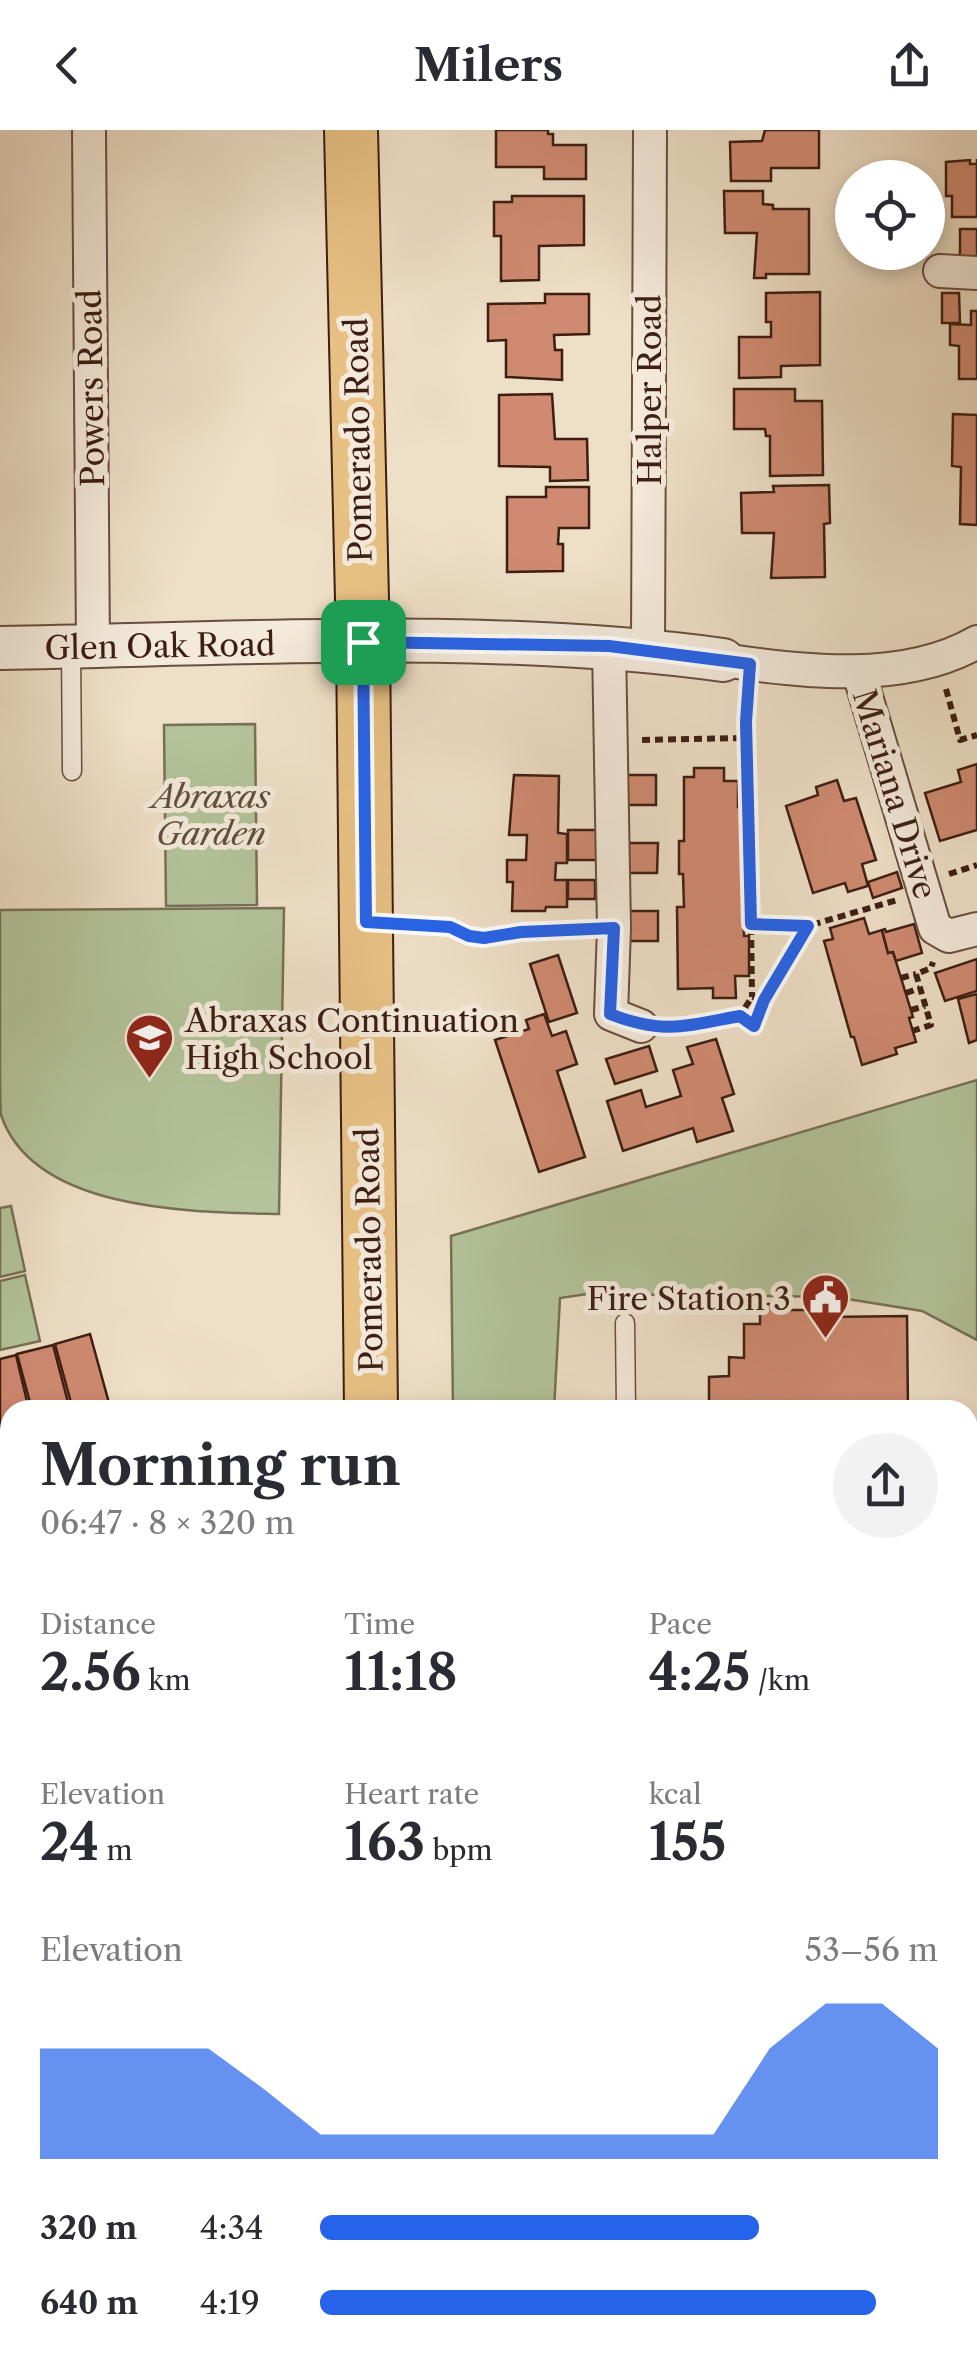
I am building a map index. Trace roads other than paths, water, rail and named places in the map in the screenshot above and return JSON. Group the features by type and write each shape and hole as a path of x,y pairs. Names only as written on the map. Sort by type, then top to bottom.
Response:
{"main road":[{"name":"Pomerado Road","path":"351,130 363,642 371,1400"}],"street":[{"name":"Powers Road","path":"82,647 89,130"},
{"name":"Halper Road","path":"641,1026 610,1014 614,928 610,741 628,648 650,130"},
{"path":"940,271 977,273"},
{"name":"Glen Oak Road","path":"0,648 363,642 628,648 859,673 955,655 977,642"},
{"name":"Mariana Drive","path":"859,673 935,928 949,936 977,929"}],"lane":[{"path":"72,771 82,647"},
{"path":"625,1323 626,1400"}],"place":[{"name":"Abraxas Continuation High School","path":"150,1080"},
{"name":"Fire Station 3","path":"826,1340"}],"park label":[{"name":"Abraxas Garden","path":"211,814"}]}
